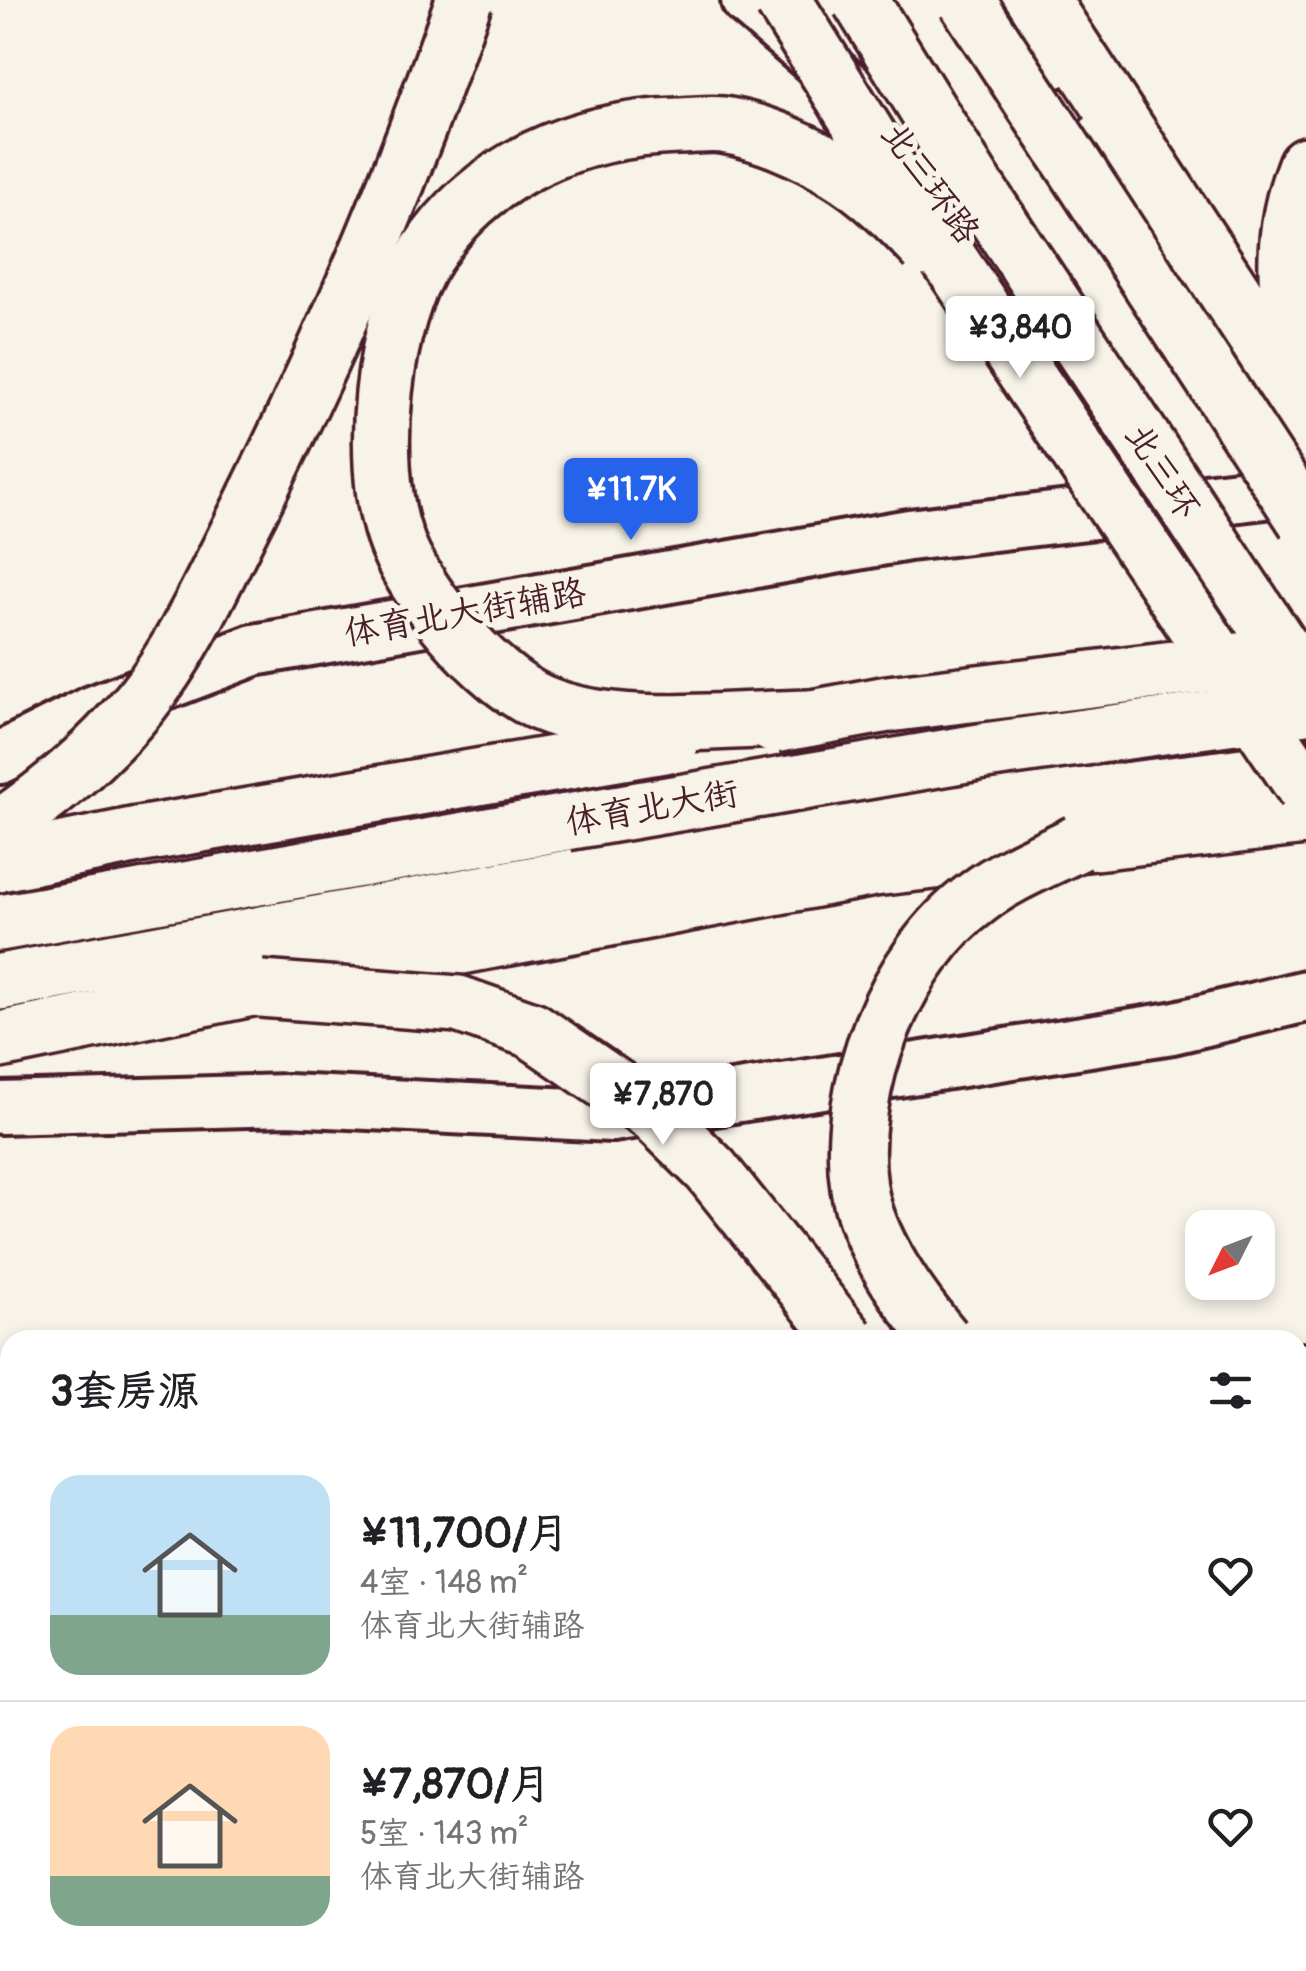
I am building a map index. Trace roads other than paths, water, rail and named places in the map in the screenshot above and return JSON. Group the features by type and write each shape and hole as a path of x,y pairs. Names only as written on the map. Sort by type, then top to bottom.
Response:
{"main road":[{"path":"0,828 54,791 99,749 143,699 197,614 350,294 464,0"},
{"name":"北三环路","path":"747,0 899,131 1224,612 1306,750"},
{"path":"783,0 889,170 1306,790"},
{"name":"北三环","path":"860,0 972,182 1306,686"},
{"path":"966,0 1306,521"},
{"path":"1011,0 1306,458"},
{"path":"1041,0 1306,403"},
{"path":"811,718 607,720 539,702 465,648 429,598 394,536 384,470 384,409 388,366 404,304 423,258 454,216 540,154 584,137 653,127 722,125 786,144 838,170 891,211 976,298"},
{"path":"1306,165 1290,205 1286,270 1298,338 1306,358"},
{"name":"体育北大街辅路","path":"0,758 92,712 254,650 909,535 1306,488"},
{"path":"0,863 138,835 907,702 1306,654"},
{"name":"体育北大街","path":"0,923 985,751 1306,706"},
{"name":"体育北大街","path":"0,982 574,876 965,811 1306,768"},
{"path":"0,1040 262,990 388,960 874,868 1306,818"},
{"path":"934,1330 905,1296 859,1190 858,1128 869,1058 891,1004 927,950 974,899 1078,843"},
{"path":"262,990 458,1004 532,1030 654,1114 712,1170 839,1330"},
{"path":"0,1108 288,1100 612,1116 1172,1028 1306,996"}]}
